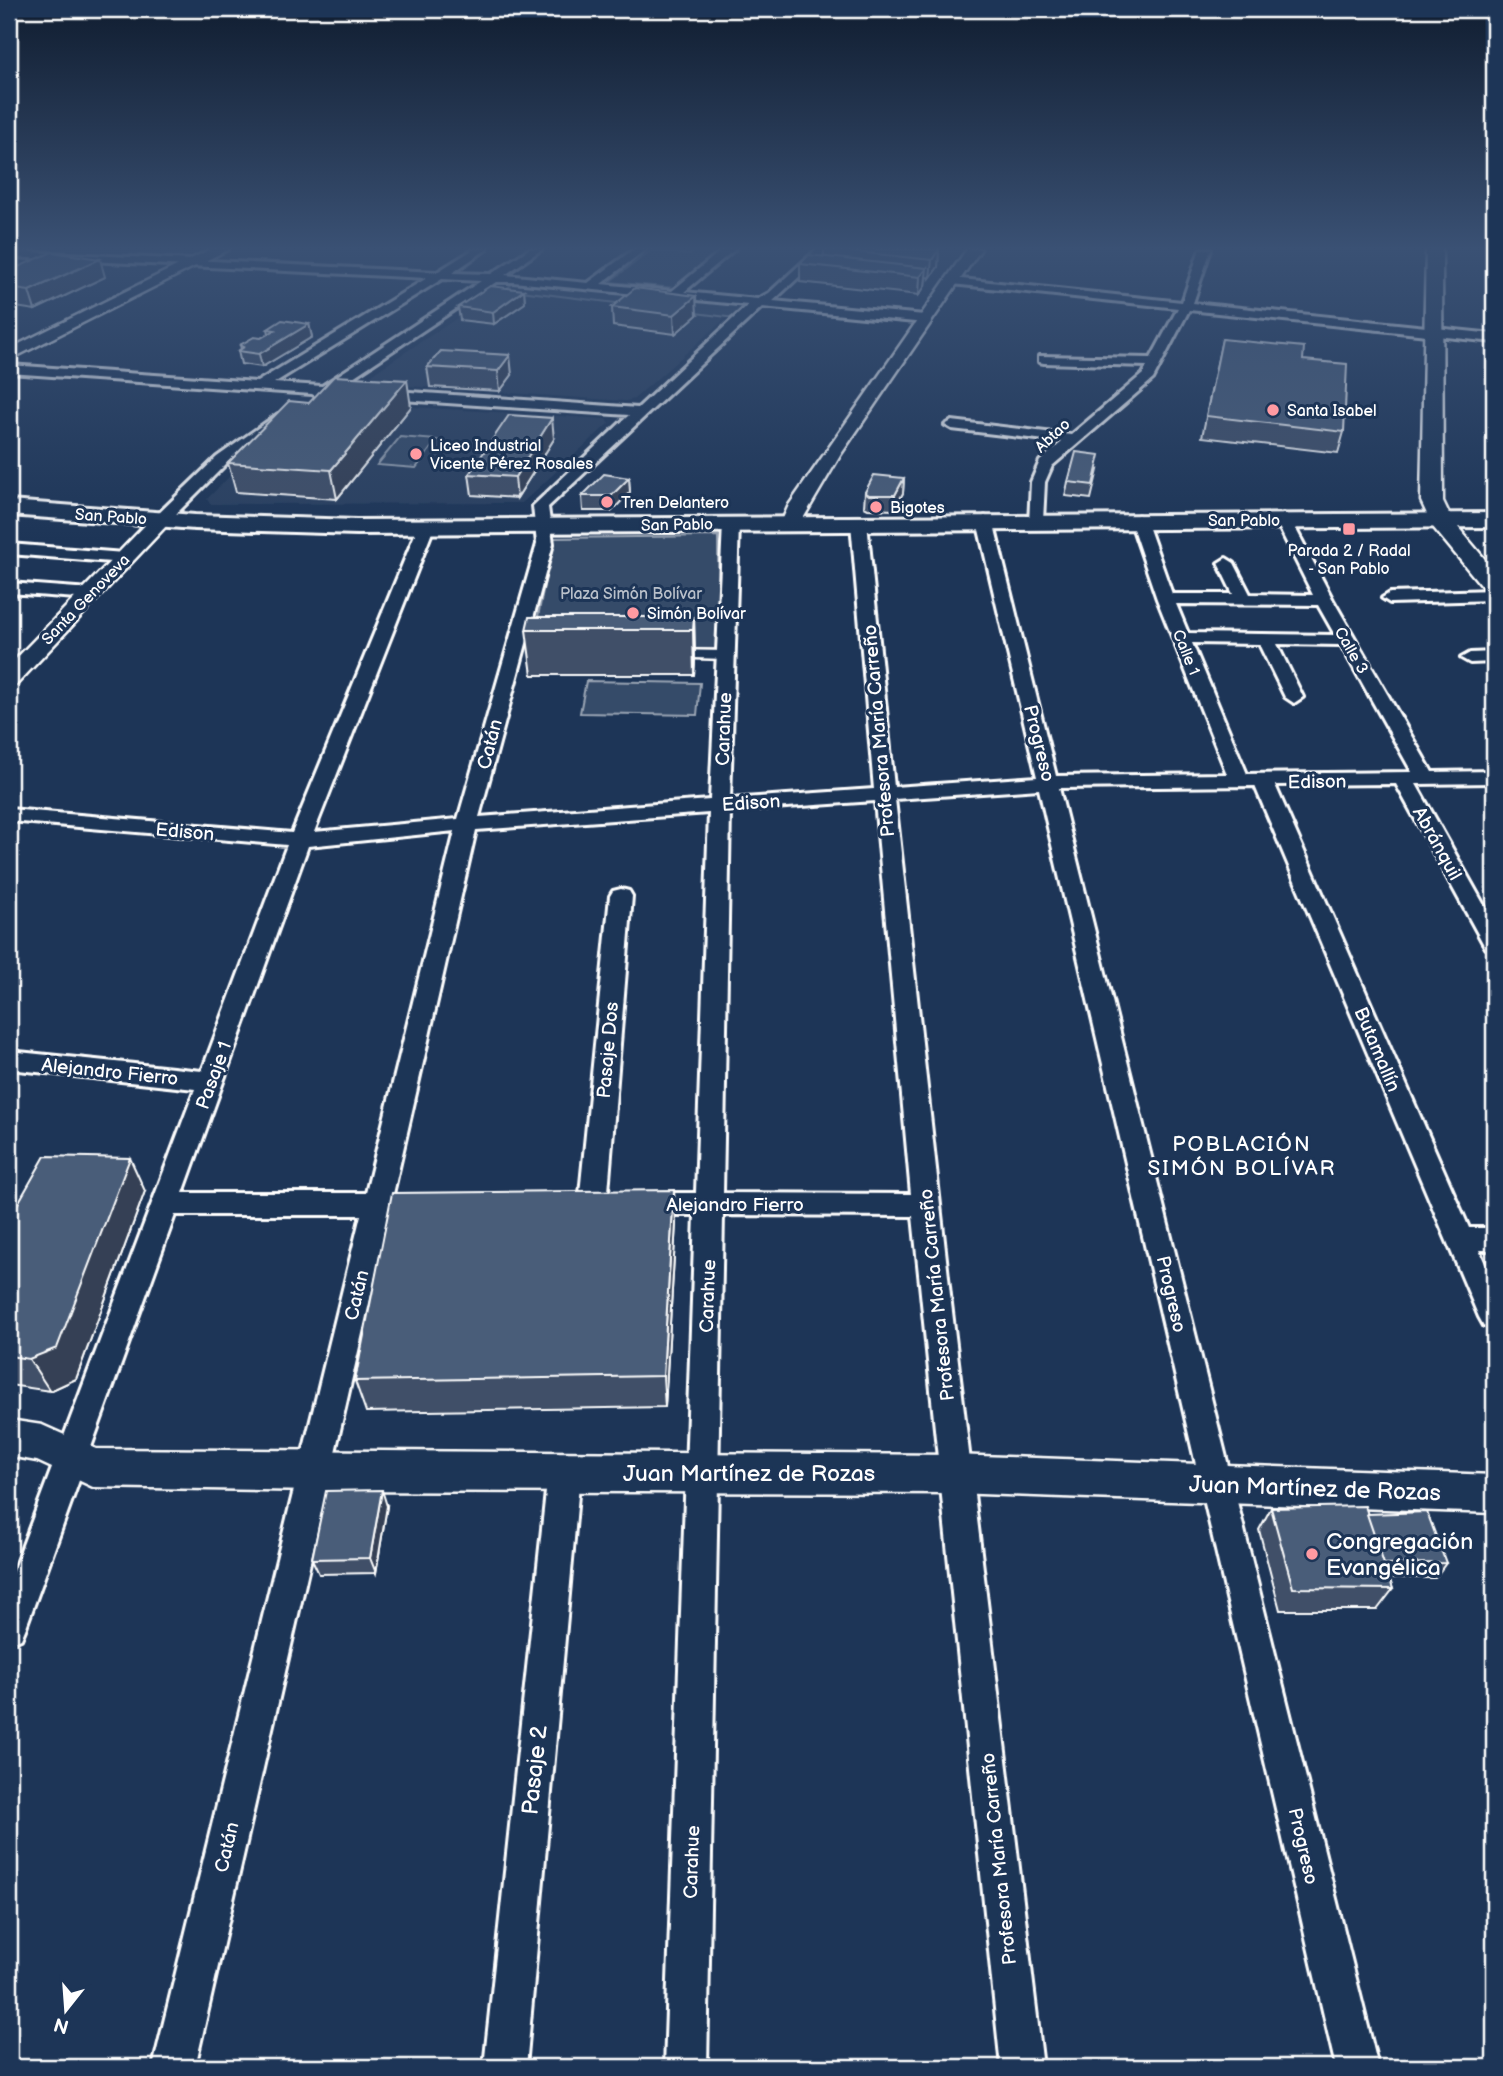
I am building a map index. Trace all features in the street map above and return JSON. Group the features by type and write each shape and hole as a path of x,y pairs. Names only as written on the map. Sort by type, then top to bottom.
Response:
{"main road":[{"path":"1435,346 1431,475 1438,517 1494,585"},
{"name":"San Pablo","path":"9,508 258,525 426,527 1347,519 1494,513"},
{"name":"San Pablo","path":"1438,517 1494,520"}],"street":[{"path":"9,355 27,346"},
{"path":"260,386 325,346"},
{"path":"161,520 222,460 391,346"},
{"name":"Catán","path":"174,2067 467,824 545,544 546,536 538,514 541,506 711,346"},
{"path":"791,523 799,505 832,454 906,346"},
{"name":"Abtao","path":"1035,521 1041,472 1049,458 1138,385 1156,362 1164,346"},
{"path":"1044,359 1156,362"},
{"path":"9,369 639,412"},
{"path":"952,425 1071,439"},
{"name":"Calle 3","path":"1283,519 1324,600 1426,779"},
{"name":"Santa Genoveva","path":"9,679 161,520"},
{"name":"Calle 1","path":"1138,520 1181,638 1251,782"},
{"name":"Progreso","path":"985,522 1050,782 1357,2067"},
{"name":"Profesora María Carreño","path":"859,523 883,792 954,1474 1022,2067"},
{"name":"Carahue","path":"686,2067 720,804 731,524"},
{"name":"Pasaje 1","path":"9,1627 301,840 426,527"},
{"path":"9,549 124,558"},
{"path":"1226,563 1244,600"},
{"path":"9,588 90,594"},
{"path":"1390,598 1494,595"},
{"path":"1165,599 1324,600"},
{"path":"1181,638 1347,640"},
{"path":"1265,639 1294,697"},
{"path":"513,653 535,653"},
{"path":"657,654 726,655"},
{"path":"1470,658 1494,657"},
{"name":"Edison","path":"9,815 301,840 720,804 1050,782 1251,782 1494,777"},
{"name":"Abránquil","path":"1403,779 1494,943"},
{"name":"Butamallín","path":"1251,782 1461,1239 1494,1317"},
{"name":"Pasaje Dos","path":"580,1204 621,896"},
{"name":"Alejandro Fierro","path":"9,1060 210,1082"},
{"path":"165,1203 418,1204"},
{"name":"Alejandro Fierro","path":"580,1204 926,1205"},
{"path":"1461,1239 1494,1239"},
{"name":"Juan Martínez de Rozas","path":"9,1438 43,1443 93,1468 315,1472 954,1474 1218,1486 1494,1494"},
{"name":"Pasaje 2","path":"505,2067 564,1473"}],"shaded area":[{"path":"415,346 694,346 634,399 626,401 366,383 363,380"},
{"name":"Liceo Industrial Vicente Pérez Rosales","path":"330,402 606,419 609,423 522,503 210,504 207,499 241,465"}],"green space":[{"path":"400,437 437,440 416,468 377,465"},
{"name":"Plaza Simón Bolívar","path":"718,536 719,649 532,648 553,538"},
{"path":"586,681 700,683 697,715 580,713"}],"building":[{"path":"242,346 273,346 259,354 238,351 244,347"},
{"name":"Santa Isabel","path":"1221,346 1304,347 1303,360 1347,364 1344,432 1206,416"},
{"path":"441,351 510,355 498,371 427,367"},
{"path":"334,376 407,380 331,470 228,463 289,401 309,403"},
{"path":"509,415 552,418 515,477 469,474"},
{"path":"1076,452 1100,455 1093,485 1068,482"},
{"path":"604,474 629,478 611,496 582,496"},
{"path":"874,475 904,478 895,495 869,495 865,492"},
{"path":"529,617 694,617 693,630 526,630"},
{"path":"45,1156 130,1158 57,1348 29,1359 9,1356 9,1219"},
{"path":"674,1190 663,1376 355,1381 392,1193"},
{"path":"382,1490 370,1558 312,1559 326,1491"},
{"path":"1365,1506 1393,1589 1293,1588 1271,1508"},
{"path":"1427,1512 1446,1563 1384,1564 1367,1514"}],"place":[{"name":"Santa Isabel","path":"1273,410"},
{"name":"Liceo Industrial Vicente Pérez Rosales","path":"416,454"},
{"name":"Tren Delantero","path":"607,502"},
{"name":"Bigotes","path":"876,507"},
{"name":"Parada 2 / Radal - San Pablo","path":"1349,529"},
{"name":"Simón Bolívar","path":"633,613"},
{"name":"Congregación Evangélica","path":"1312,1554"}],"district":[{"name":"POBLACIÓN SIMÓN BOLÍVAR","path":"1242,1156"}]}
